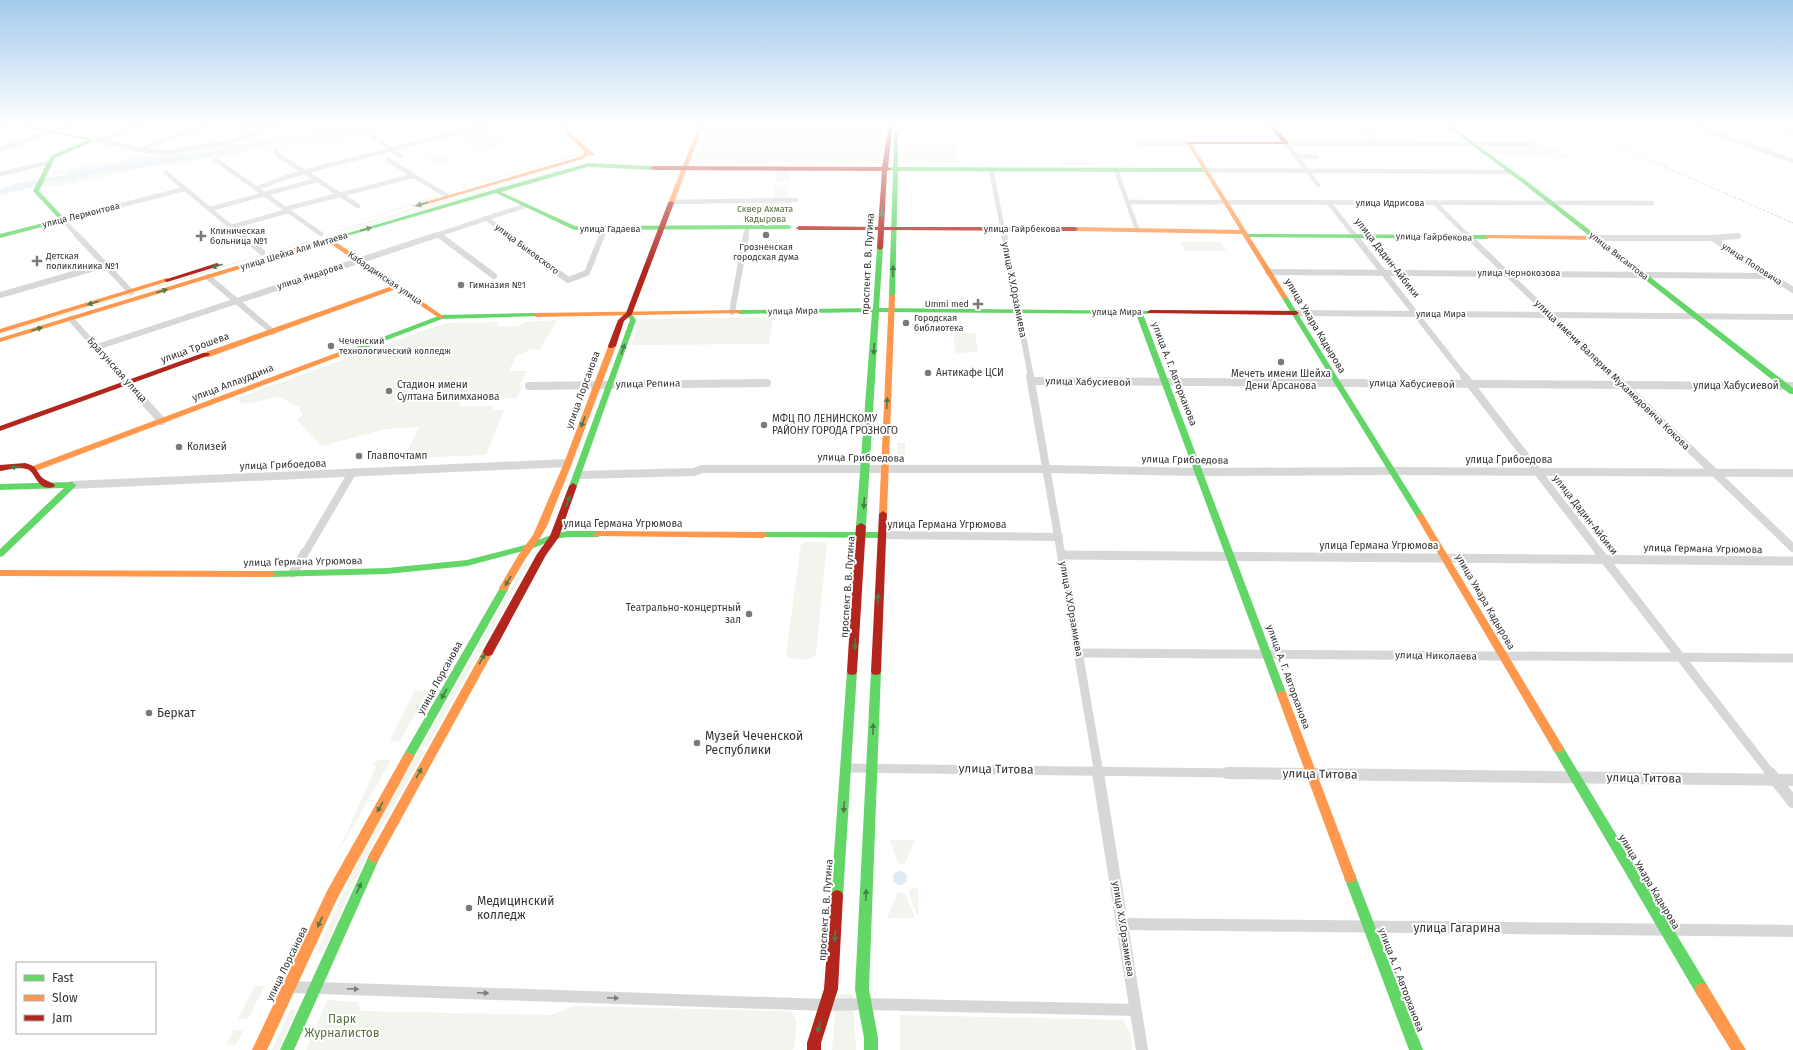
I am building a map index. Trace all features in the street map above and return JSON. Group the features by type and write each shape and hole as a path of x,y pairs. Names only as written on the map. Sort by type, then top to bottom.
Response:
{"main road":[{"path":"45,172 36,190 63,220"},
{"name":"улица Шейха Али Митаева","path":"0,331 309,238 320,233 531,172"},
{"name":"улица Шейха Али Митаева","path":"0,340 341,236 495,192 558,172"},
{"name":"улица Лорсанова","path":"259,1050 332,895 362,838 528,547 537,536 568,463 621,320 629,314 684,172"},
{"name":"проспект В. В. Путина","path":"814,1050 814,1043 831,989 885,172"},
{"path":"872,1050 862,989 896,172"},
{"name":"улица Умара Кадырова","path":"1207,172 1446,557 1574,777 1665,930 1739,1050"},
{"name":"улица Висаитова","path":"1511,172 1789,386 1793,392"},
{"name":"улица Гадаева","path":"495,192 571,228 661,229"},
{"name":"улица Лермонтова","path":"0,236 63,220"},
{"path":"661,229 789,228"},
{"name":"улица Гайрбекова","path":"799,228 1137,229 1246,234 1597,238"},
{"path":"333,230 328,234 330,237 341,236"},
{"path":"309,238 320,238 321,240 317,244"},
{"name":"Кабардинская улица","path":"329,240 440,317"},
{"name":"улица Трошева","path":"0,429 396,287"},
{"name":"улица Мира","path":"440,317 876,310 1296,313"},
{"name":"улица А. Г. Авторханова","path":"1139,312 1268,654 1311,774 1416,1050"},
{"name":"улица Лорсанова","path":"287,1050 375,854 542,554 554,537 634,320 629,314"},
{"name":"улица Аллауддина","path":"34,469 440,317"},
{"path":"0,468 25,466 34,469 41,481 51,485"},
{"path":"0,543 62,485"},
{"path":"0,554 72,485"},
{"name":"улица Грибоедова","path":"0,487 72,485"},
{"name":"улица Германа Угрюмова","path":"0,573 293,573 387,571 434,568 467,563 528,547 554,537 567,534 881,536"}],"street":[{"path":"234,172 257,188 264,195 320,233"},
{"path":"257,188 304,172 343,194 358,206"},
{"path":"407,172 447,196"},
{"name":"улица Х.У.Орзамиева","path":"992,172 1019,311 1062,555 1098,770 1142,1050"},
{"path":"1117,172 1137,229"},
{"path":"1308,172 1318,186"},
{"path":"166,173 262,252"},
{"path":"231,227 343,194 413,176"},
{"path":"210,209 317,180"},
{"name":"улица Лермонтова","path":"63,220 185,188"},
{"path":"672,202 796,200"},
{"name":"улица Идрисова","path":"1127,202 1652,203"},
{"name":"улица имени Валерия Мухамедовича Кокова","path":"1434,202 1471,237 1505,273 1551,315 1793,548"},
{"name":"улица Дадин-Айбики","path":"1329,203 1417,314 1537,472 1683,658 1793,802"},
{"name":"улица Яндарова","path":"97,347 524,206"},
{"name":"улица Быковского","path":"486,218 568,280 587,273 604,229"},
{"path":"63,220 131,292"},
{"path":"732,312 748,228"},
{"path":"438,234 494,276"},
{"path":"1597,238 1712,238 1738,236"},
{"name":"улица Поповича","path":"1712,238 1793,290"},
{"path":"0,296 105,265"},
{"name":"улица Чернокозова","path":"1268,272 1770,276"},
{"path":"208,277 273,332"},
{"name":"улица Мира","path":"1296,313 1793,317"},
{"name":"Брагунская улица","path":"71,319 162,421"},
{"name":"улица Хабусиевой","path":"1031,381 1789,386"},
{"name":"улица Репина","path":"529,386 766,383"},
{"name":"улица Грибоедова","path":"72,485 568,463"},
{"name":"улица Грибоедова","path":"578,475 694,472 702,469 1047,469 1200,472 1392,471 1793,473"},
{"path":"293,573 352,473"},
{"name":"улица Германа Угрюмова","path":"881,536 893,534 1058,537"},
{"name":"улица Германа Угрюмова","path":"1062,555 1605,558 1793,561"},
{"name":"улица Николаева","path":"1078,653 1793,658"},
{"name":"улица Титова","path":"846,768 1793,780"},
{"name":"улица Гагарина","path":"1122,924 1793,931"},
{"path":"289,987 826,1005 865,1004 1135,1010"}],"green space":[{"path":"53,172 69,172 53,176"},
{"path":"122,172 102,179 83,180 73,184 70,182 63,186 42,187 43,184 49,182 68,180 90,175"},
{"path":"514,172 520,172 484,182 480,179 488,177 490,179"},
{"path":"548,172 558,172 490,191 487,190"},
{"path":"777,172 790,172 789,182 775,181"},
{"path":"788,185 787,197 773,198 775,186"},
{"path":"480,188 482,190 342,231 336,231"},
{"path":"484,190 487,192 342,233 343,232"},
{"path":"440,195 437,198 332,229 377,215 375,215"},
{"name":"Сквер Ахмата Кадырова","path":"788,202 790,204 787,225 750,227 751,219 741,220 746,203"},
{"path":"310,240 156,288 155,286"},
{"path":"1180,242 1221,242 1226,251 1185,251"},
{"path":"151,287 152,289 0,335 0,333"},
{"path":"773,317 769,344 631,345 640,319"},
{"name":"Стадион имени Султана Билимханова","path":"557,320 540,350 532,349 516,356 509,371 527,371 519,386 522,386 517,398 466,398 459,406 494,406 493,410 504,410 486,455 404,458 419,427 385,429 322,446 296,419 303,416 299,407 280,397 244,404 235,399 446,323 498,322 497,325 500,327 518,326 526,322"},
{"path":"953,333 975,333 978,352 956,353"},
{"path":"897,443 905,443 905,462 897,462"},
{"path":"805,542 823,542 827,544 816,655 801,660 786,655 801,544"},
{"path":"525,563 529,563 427,747 422,746"},
{"path":"415,690 429,691 399,742 390,740"},
{"path":"419,750 425,751 372,844 323,953 316,953 366,844"},
{"path":"379,760 391,760 337,854 376,767 373,764"},
{"path":"890,840 915,840 905,864 898,863"},
{"path":"913,888 918,888 918,917 908,891"},
{"path":"898,892 905,893 915,918 887,918"},
{"path":"255,986 265,986 248,1019 238,1019"},
{"path":"837,994 853,994 856,1050 832,1050"},
{"name":"Парк Журналистов","path":"327,1000 358,1002 361,1011 551,1015 575,1006 790,1011 795,1019 796,1034 793,1050 306,1050"},
{"path":"293,1009 296,1010 279,1050 272,1050 290,1011"},
{"path":"900,1015 1123,1020 1131,1036 1132,1050 900,1050"},
{"path":"233,1030 243,1030 236,1045 226,1045"}],"shaded area":[{"path":"71,172 110,172 98,173 69,180 47,182 43,185 0,195 0,189 13,184 64,175"},
{"path":"897,871 903,871 907,875 907,881 903,885 897,885 893,881 893,875"}],"railway":[{"path":"1677,172 1793,223"}],"traffic: fast":[{"path":"46,172 36,191 63,220"},
{"path":"331,239 564,172"},
{"path":"892,296 896,172"},
{"path":"1511,172 1793,392"},
{"path":"495,191 574,228 789,227"},
{"path":"0,236 63,220"},
{"path":"1247,236 1487,237"},
{"path":"861,526 880,248"},
{"path":"1285,298 1420,516"},
{"path":"739,312 877,310 1150,312"},
{"path":"1139,312 1282,695"},
{"path":"573,486 633,320 629,314"},
{"path":"350,351 441,317 536,315"},
{"path":"0,487 72,485"},
{"path":"0,554 72,485"},
{"path":"271,574 387,571 467,563 528,547 554,537 567,534 598,534"},
{"path":"763,535 881,535"},
{"path":"408,757 504,588"},
{"path":"837,896 852,671"},
{"path":"871,1050 871,1038 862,989 876,671"},
{"path":"1558,748 1702,990"},
{"path":"287,1050 374,857"},
{"path":"1350,877 1416,1050"}],"traffic: slow":[{"path":"415,206 533,172"},
{"path":"671,203 683,172"},
{"path":"1207,172 1285,298"},
{"path":"1075,229 1245,232"},
{"path":"1487,237 1597,238"},
{"path":"0,340 331,239"},
{"path":"329,240 441,317"},
{"path":"0,331 167,280"},
{"path":"206,355 396,287"},
{"path":"883,514 892,296"},
{"path":"536,315 739,312"},
{"path":"504,588 522,556 537,536 542,526 568,463 612,346"},
{"path":"33,469 350,351"},
{"path":"1420,516 1558,748"},
{"path":"598,534 763,535"},
{"path":"0,573 271,574"},
{"path":"374,857 488,652"},
{"path":"1282,695 1350,877"},
{"path":"259,1050 332,895 408,757"},
{"path":"1702,990 1739,1050"}],"traffic: jam":[{"path":"880,248 885,172"},
{"path":"612,346 621,320 629,314 671,203"},
{"path":"799,228 1075,229"},
{"path":"167,280 217,265"},
{"path":"1150,312 1296,313"},
{"path":"0,429 206,355"},
{"path":"0,468 25,466 33,469 41,481 51,485"},
{"path":"488,652 542,554 554,537 573,486"},
{"path":"876,671 883,514"},
{"path":"852,671 861,526"},
{"path":"814,1050 814,1043 831,989 837,896"}],"place":[{"name":"Грозненская городская дума","path":"766,235"},
{"name":"Клиническая больница №1","path":"201,236"},
{"name":"Детская поликлиника №1","path":"37,261"},
{"name":"Гимназия №1","path":"461,285"},
{"name":"Ummi med","path":"978,304"},
{"name":"Городская библиотека","path":"906,323"},
{"name":"Чеченский технологический колледж","path":"331,346"},
{"name":"Мечеть имени Шейха Дени Арсанова","path":"1281,362"},
{"name":"Антикафе ЦСИ","path":"928,373"},
{"name":"Стадион имени Султана Билимханова","path":"389,391"},
{"name":"МФЦ ПО ЛЕНИНСКОМУ РАЙОНУ ГОРОДА ГРОЗНОГО","path":"764,425"},
{"name":"Колизей","path":"179,447"},
{"name":"Главпочтамп","path":"359,456"},
{"name":"Театрально-концертный зал","path":"749,614"},
{"name":"Беркат","path":"149,713"},
{"name":"Музей Чеченской Республики","path":"697,743"},
{"name":"Медицинский колледж","path":"469,908"}]}
